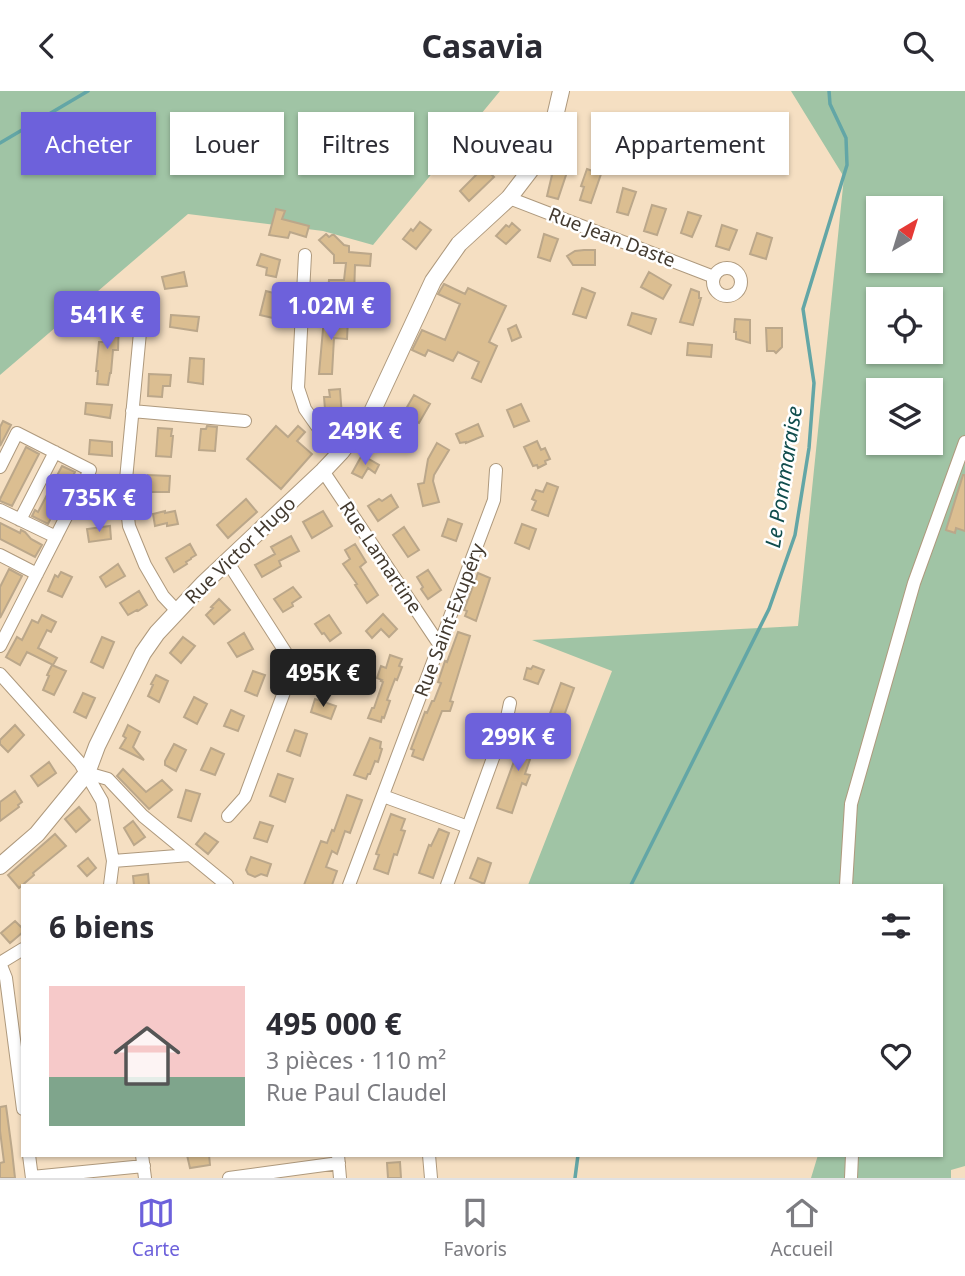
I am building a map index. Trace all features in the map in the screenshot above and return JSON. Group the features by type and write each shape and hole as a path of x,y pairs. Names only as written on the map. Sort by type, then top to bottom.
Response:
{"street":[{"name":"Rue Victor Hugo","path":"0,866 37,834 87,773 97,746 143,653 157,633 227,561 324,471 372,412 433,281 459,244 509,198 550,138 561,91"},
{"name":"Rue Jean Daste","path":"509,198 714,277"},
{"path":"305,255 298,388 305,409 319,429 341,452"},
{"path":"142,322 125,490 129,526 145,565 163,596 177,611"},
{"path":"132,411 245,421"},
{"path":"0,467 17,433 90,470 2,639"},
{"path":"846,884 851,804 914,583 965,442"},
{"path":"20,520 55,452"},
{"name":"Rue Saint-Exupéry","path":"349,884 494,500 496,470"},
{"name":"Rue Lamartine","path":"324,471 439,644"},
{"path":"0,510 56,537"},
{"path":"0,556 37,574"},
{"path":"227,561 286,653 289,676 244,797 228,816"},
{"path":"0,674 80,763 102,801 113,861 108,884"},
{"path":"447,884 506,722 510,703"},
{"path":"87,773 108,779 143,816 226,884"},
{"path":"383,796 468,827"},
{"path":"113,861 190,855"},
{"path":"21,950 0,963 6,978 21,1094"},
{"path":"29,1157 32,1177 144,1166"},
{"path":"429,1157 431,1178"},
{"path":"850,1178 852,1157"},
{"path":"229,1178 338,1159 340,1178"}],"green space":[{"path":"0,91 500,91 483,112 428,112 428,175 431,175 373,245 323,231 188,214 0,375"},
{"path":"791,91 965,91 965,1166 951,1170 951,1178 811,1178 817,1157 943,1157 943,884 528,884 612,671 532,640 798,626 844,177"}],"building":[{"path":"587,169 591,170 591,175 601,175 591,203 580,200 584,187 581,186"},
{"path":"476,175 494,177 469,201 460,191"},
{"path":"552,175 566,175 558,199 547,196"},
{"path":"623,188 636,192 628,215 617,212"},
{"path":"652,205 666,209 657,235 644,231"},
{"path":"276,209 285,211 282,219 309,226 306,237 290,232 288,238 269,235"},
{"path":"688,212 701,216 692,237 681,233"},
{"path":"420,222 431,230 416,249 403,239"},
{"path":"512,223 520,230 506,244 496,236 506,225 509,227"},
{"path":"722,225 737,230 729,250 716,246"},
{"path":"757,233 772,238 766,259 750,254"},
{"path":"326,234 329,237 334,235 344,245 349,246 349,252 371,254 370,266 355,265 354,297 342,297 342,293 328,292 329,280 344,280 346,263 334,263 334,255 319,240"},
{"path":"544,234 558,239 550,261 538,257"},
{"path":"584,250 595,250 595,265 573,265 567,256"},
{"path":"261,254 280,260 276,277 266,275 267,268 257,265"},
{"path":"184,272 187,286 165,289 162,277"},
{"path":"649,272 671,285 663,299 641,287"},
{"path":"444,284 465,294 468,288 506,306 489,342 497,346 481,382 472,378 479,362 458,352 453,361 428,350 425,356 412,350 422,330 445,340 460,304 438,294"},
{"path":"582,288 595,293 586,318 573,314"},
{"path":"691,289 699,292 701,298 693,325 680,322"},
{"path":"266,291 281,295 273,318 260,315"},
{"path":"632,313 656,319 651,334 628,325"},
{"path":"171,315 199,317 197,331 170,327"},
{"path":"324,318 348,319 347,339 334,338 332,374 319,374"},
{"path":"106,319 119,320 118,350 113,350 108,385 97,384 96,371 99,342 104,342"},
{"path":"735,319 750,320 750,343 736,339"},
{"path":"516,325 521,337 512,341 508,329"},
{"path":"766,328 782,328 782,347 776,353 767,351"},
{"path":"688,343 712,345 711,357 687,355"},
{"path":"190,358 204,359 203,384 188,382"},
{"path":"149,374 171,375 170,386 163,386 162,397 148,396"},
{"path":"340,389 342,417 330,419 329,408 325,409 324,397 330,397 329,390"},
{"path":"414,395 430,404 419,423 409,418 413,410 407,407"},
{"path":"86,403 112,405 110,418 85,414"},
{"path":"521,404 529,421 514,427 507,410"},
{"path":"3,421 11,425 0,446 0,427"},
{"path":"478,424 483,436 460,443 456,434"},
{"path":"207,426 217,427 215,451 199,450 201,429 206,429"},
{"path":"276,426 288,437 298,426 305,432 297,441 312,454 281,489 247,459"},
{"path":"158,428 172,429 171,457 156,456"},
{"path":"390,428 402,435 396,450 381,443"},
{"path":"90,440 112,442 112,456 89,454"},
{"path":"537,441 541,450 545,448 550,459 538,468 537,465 533,466 524,447"},
{"path":"437,443 449,450 434,475 439,502 423,506 418,484 424,483 428,459"},
{"path":"26,447 39,454 12,506 0,499"},
{"path":"362,455 379,465 375,473 368,468 362,478 352,473"},
{"path":"62,466 75,472 48,524 32,516 35,510 38,512"},
{"path":"148,475 170,476 169,492 148,492"},
{"path":"963,475 965,531 956,528 955,533 946,530"},
{"path":"547,483 558,487 548,516 532,510 536,501 532,499 536,490 543,492"},
{"path":"391,495 398,507 378,521 368,506"},
{"path":"246,499 257,512 228,538 217,525"},
{"path":"175,511 178,524 155,526 153,514"},
{"path":"323,511 332,526 312,538 303,522"},
{"path":"448,519 462,524 456,541 442,536"},
{"path":"0,523 20,533 21,530 25,532 42,545 35,557 0,539"},
{"path":"522,524 536,529 529,549 515,543"},
{"path":"110,526 111,539 89,542 87,529"},
{"path":"404,527 419,550 408,557 393,535"},
{"path":"291,536 299,551 279,561 281,566 262,577 255,565 275,554 271,547"},
{"path":"190,544 196,555 174,572 166,558"},
{"path":"355,544 366,562 360,567 378,595 367,603 343,564 350,559 345,550"},
{"path":"118,564 125,576 106,587 100,577"},
{"path":"9,569 22,576 0,618 0,587"},
{"path":"428,570 441,590 428,599 417,577"},
{"path":"61,572 72,577 62,597 48,591 55,575 58,577"},
{"path":"478,573 490,578 476,621 465,616 467,611 464,610"},
{"path":"293,587 301,597 283,612 274,599"},
{"path":"139,591 147,605 128,615 120,603"},
{"path":"219,599 230,610 214,624 206,615"},
{"path":"383,614 397,629 389,637 381,629 372,638 366,631"},
{"path":"42,615 56,622 51,632 47,630 38,648 57,658 53,665 27,652 20,665 6,657 17,637 22,640 32,620 38,623"},
{"path":"329,615 341,633 330,641 315,624"},
{"path":"458,632 470,636 450,701 453,702 450,711 442,711 423,760 412,756 414,750 411,749 425,712 427,713 434,701 445,661 447,662"},
{"path":"244,633 253,649 237,657 228,643"},
{"path":"102,637 114,642 103,668 91,662"},
{"path":"183,637 195,646 181,663 170,653"},
{"path":"390,655 402,659 399,666 402,667 397,680 395,679 381,722 368,718 383,682 377,678 381,666 386,668"},
{"path":"323,658 337,659 336,680 325,679"},
{"path":"52,665 66,671 54,695 43,690"},
{"path":"533,666 544,670 538,684 524,679 527,668 531,669"},
{"path":"253,671 265,675 257,696 245,691"},
{"path":"156,675 168,681 159,702 148,696"},
{"path":"561,683 574,688 557,735 544,730"},
{"path":"83,693 95,698 86,718 74,712"},
{"path":"194,697 207,704 197,724 184,717"},
{"path":"315,699 336,706 331,719 311,712"},
{"path":"231,710 244,716 238,731 224,726"},
{"path":"15,725 24,735 8,752 0,744 0,740"},
{"path":"128,725 140,732 133,747 144,760 120,748 126,738 123,736"},
{"path":"295,730 307,734 300,756 287,751"},
{"path":"525,731 538,736 525,774 530,775 526,785 522,783 512,813 497,808"},
{"path":"370,738 381,742 382,749 378,762 375,761 366,779 354,775"},
{"path":"174,744 186,750 176,771 165,765"},
{"path":"211,748 224,754 215,775 201,770"},
{"path":"49,762 56,773 38,786 31,776"},
{"path":"123,769 146,792 162,780 172,790 149,809 117,776"},
{"path":"278,774 293,779 285,802 270,796"},
{"path":"186,790 200,794 191,821 178,817"},
{"path":"15,791 22,802 0,821 0,802"},
{"path":"347,795 362,800 350,833 345,831 337,854 332,851 326,867 337,871 332,884 304,884 321,841 327,843 332,830 334,831"},
{"path":"79,807 90,820 76,832 65,819"},
{"path":"391,814 405,819 401,830 405,831 388,874 374,869 379,855 376,854"},
{"path":"133,821 145,837 134,845 124,828"},
{"path":"260,822 273,826 267,842 254,838"},
{"path":"439,829 449,833 433,878 419,873 429,845 431,846"},
{"path":"205,833 218,842 208,854 196,844"},
{"path":"55,834 66,846 19,888 8,875"},
{"path":"251,857 271,864 267,876 261,874 255,877 248,874 246,870"},
{"path":"88,858 96,868 87,876 78,866"},
{"path":"478,858 491,863 484,884 470,878"},
{"path":"148,874 149,884 134,884 133,876"},
{"path":"15,921 21,927 21,934 10,943 1,933"},
{"path":"6,1106 15,1178 0,1178 0,1163 4,1162 0,1107"},
{"path":"187,1157 209,1157 210,1165 190,1168"},
{"path":"400,1162 401,1178 388,1178 387,1163"}],"waterway":[{"path":"0,143 88,91"},
{"name":"Le Pommaraise","path":"632,884 769,609 795,535 809,448 814,383 803,309 847,165 846,138 830,104 829,91"},
{"name":"Le Pommaraise","path":"575,1178 578,1157"}]}
